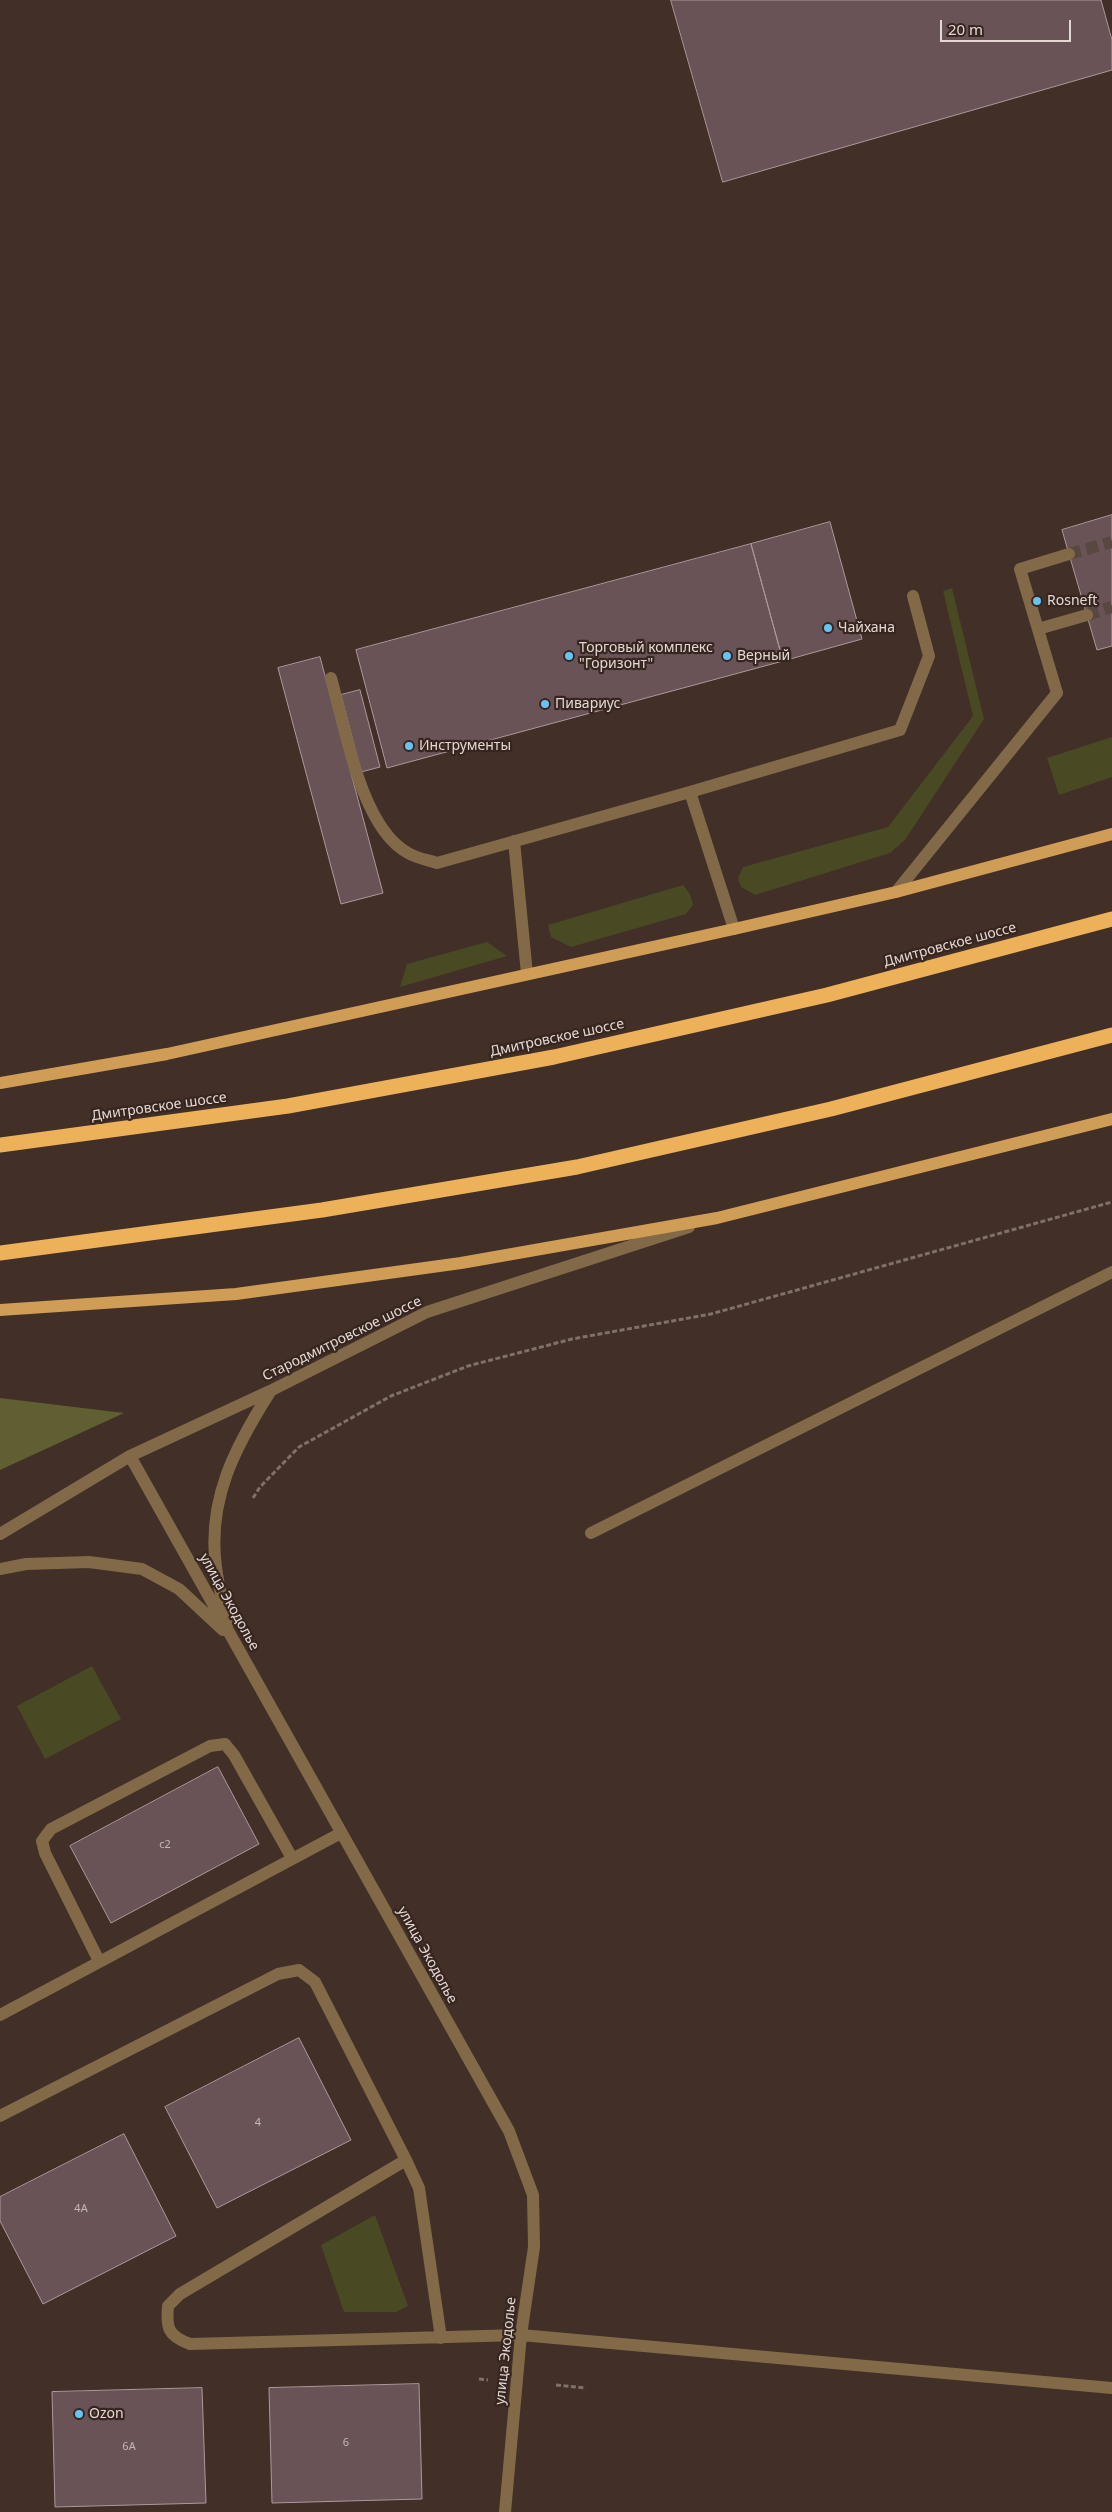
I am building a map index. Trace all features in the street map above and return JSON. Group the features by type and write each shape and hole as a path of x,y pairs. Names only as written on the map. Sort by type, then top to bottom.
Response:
{"highway":[{"name":"Дмитровское шоссе","path":"0,1145 288,1106 554,1057 827,995 1112,919"},
{"path":"0,1253 322,1210 577,1167 831,1109 1112,1035"}],"main road":[{"path":"0,1083 167,1054 734,929 896,892 1112,834"},
{"path":"0,1310 236,1294 461,1263 717,1218 1112,1119"}],"street":[{"path":"896,892 1057,693 1020,569 1069,554"},
{"path":"331,678 366,802 382,831 407,853 437,863 690,792 900,730 930,656 913,596"},
{"path":"1038,629 1087,615"},
{"path":"690,792 734,929"},
{"path":"514,841 527,974"},
{"name":"Стародмитровское шоссе","path":"0,1534 130,1456 270,1391 428,1312 717,1218"},
{"path":"591,1533 1112,1272"},
{"path":"232,1638 216,1566 216,1515 228,1467 249,1424 270,1391"},
{"name":"улица Экодолье","path":"130,1456 509,2131 533,2195 534,2247 521,2335 505,2512"},
{"path":"0,1569 26,1564 90,1562 142,1569 179,1589 232,1638"},
{"path":"99,1961 45,1854 42,1840 51,1829 210,1746 225,1744 234,1754 292,1858"},
{"path":"0,2014 340,1833"},
{"path":"0,2116 278,1974 299,1970 315,1982 420,2188 441,2338"},
{"path":"406,2160 180,2294 168,2306 166,2324 177,2339 190,2344 521,2335 1112,2388"}],"path":[{"path":"250,1503 260,1487 299,1447 391,1396 468,1366 572,1339 711,1314 1112,1202"},
{"path":"556,2385 586,2388"}],"shaded area":[{"path":"952,588 984,719 905,840 890,853 755,895 741,887 738,878 743,867 888,827 973,716 943,591"},
{"path":"1112,737 1112,777 1059,795 1047,758"},
{"path":"683,885 690,894 693,905 686,914 571,947 551,937 548,925"},
{"path":"487,942 507,956 400,987 407,964"},
{"path":"0,1398 124,1413 0,1470"},
{"path":"92,1666 121,1719 45,1759 17,1706"},
{"path":"375,2215 408,2306 396,2312 344,2312 321,2245"}],"building":[{"path":"671,0 1101,0 1112,40 1112,70 723,182"},
{"path":"1112,515 1112,646 1097,650 1062,530"},
{"path":"830,522 862,639 783,661 751,544"},
{"name":"Торговый комплекс \"Горизонт\"","path":"751,544 783,661 387,768 356,650"},
{"path":"320,657 383,893 341,904 278,668"},
{"path":"360,690 380,767 361,772 341,695"},
{"path":"218,1767 259,1844 111,1923 70,1846"},
{"path":"299,2038 351,2140 217,2208 165,2107"},
{"path":"124,2134 176,2236 43,2304 0,2221 0,2197"},
{"path":"419,2384 422,2499 272,2503 269,2388"},
{"path":"202,2388 206,2503 55,2507 52,2392"}],"tunnel":[{"path":"1069,554 1112,542"},
{"path":"1087,615 1112,607"}],"place":[{"name":"Rosneft","path":"1037,601"},
{"name":"Чайхана","path":"828,628"},
{"name":"Торговый комплекс \"Горизонт\"","path":"569,656"},
{"name":"Верный","path":"727,656"},
{"name":"Пивариус","path":"545,704"},
{"name":"Инструменты","path":"409,746"},
{"name":"Ozon","path":"79,2414"}]}
